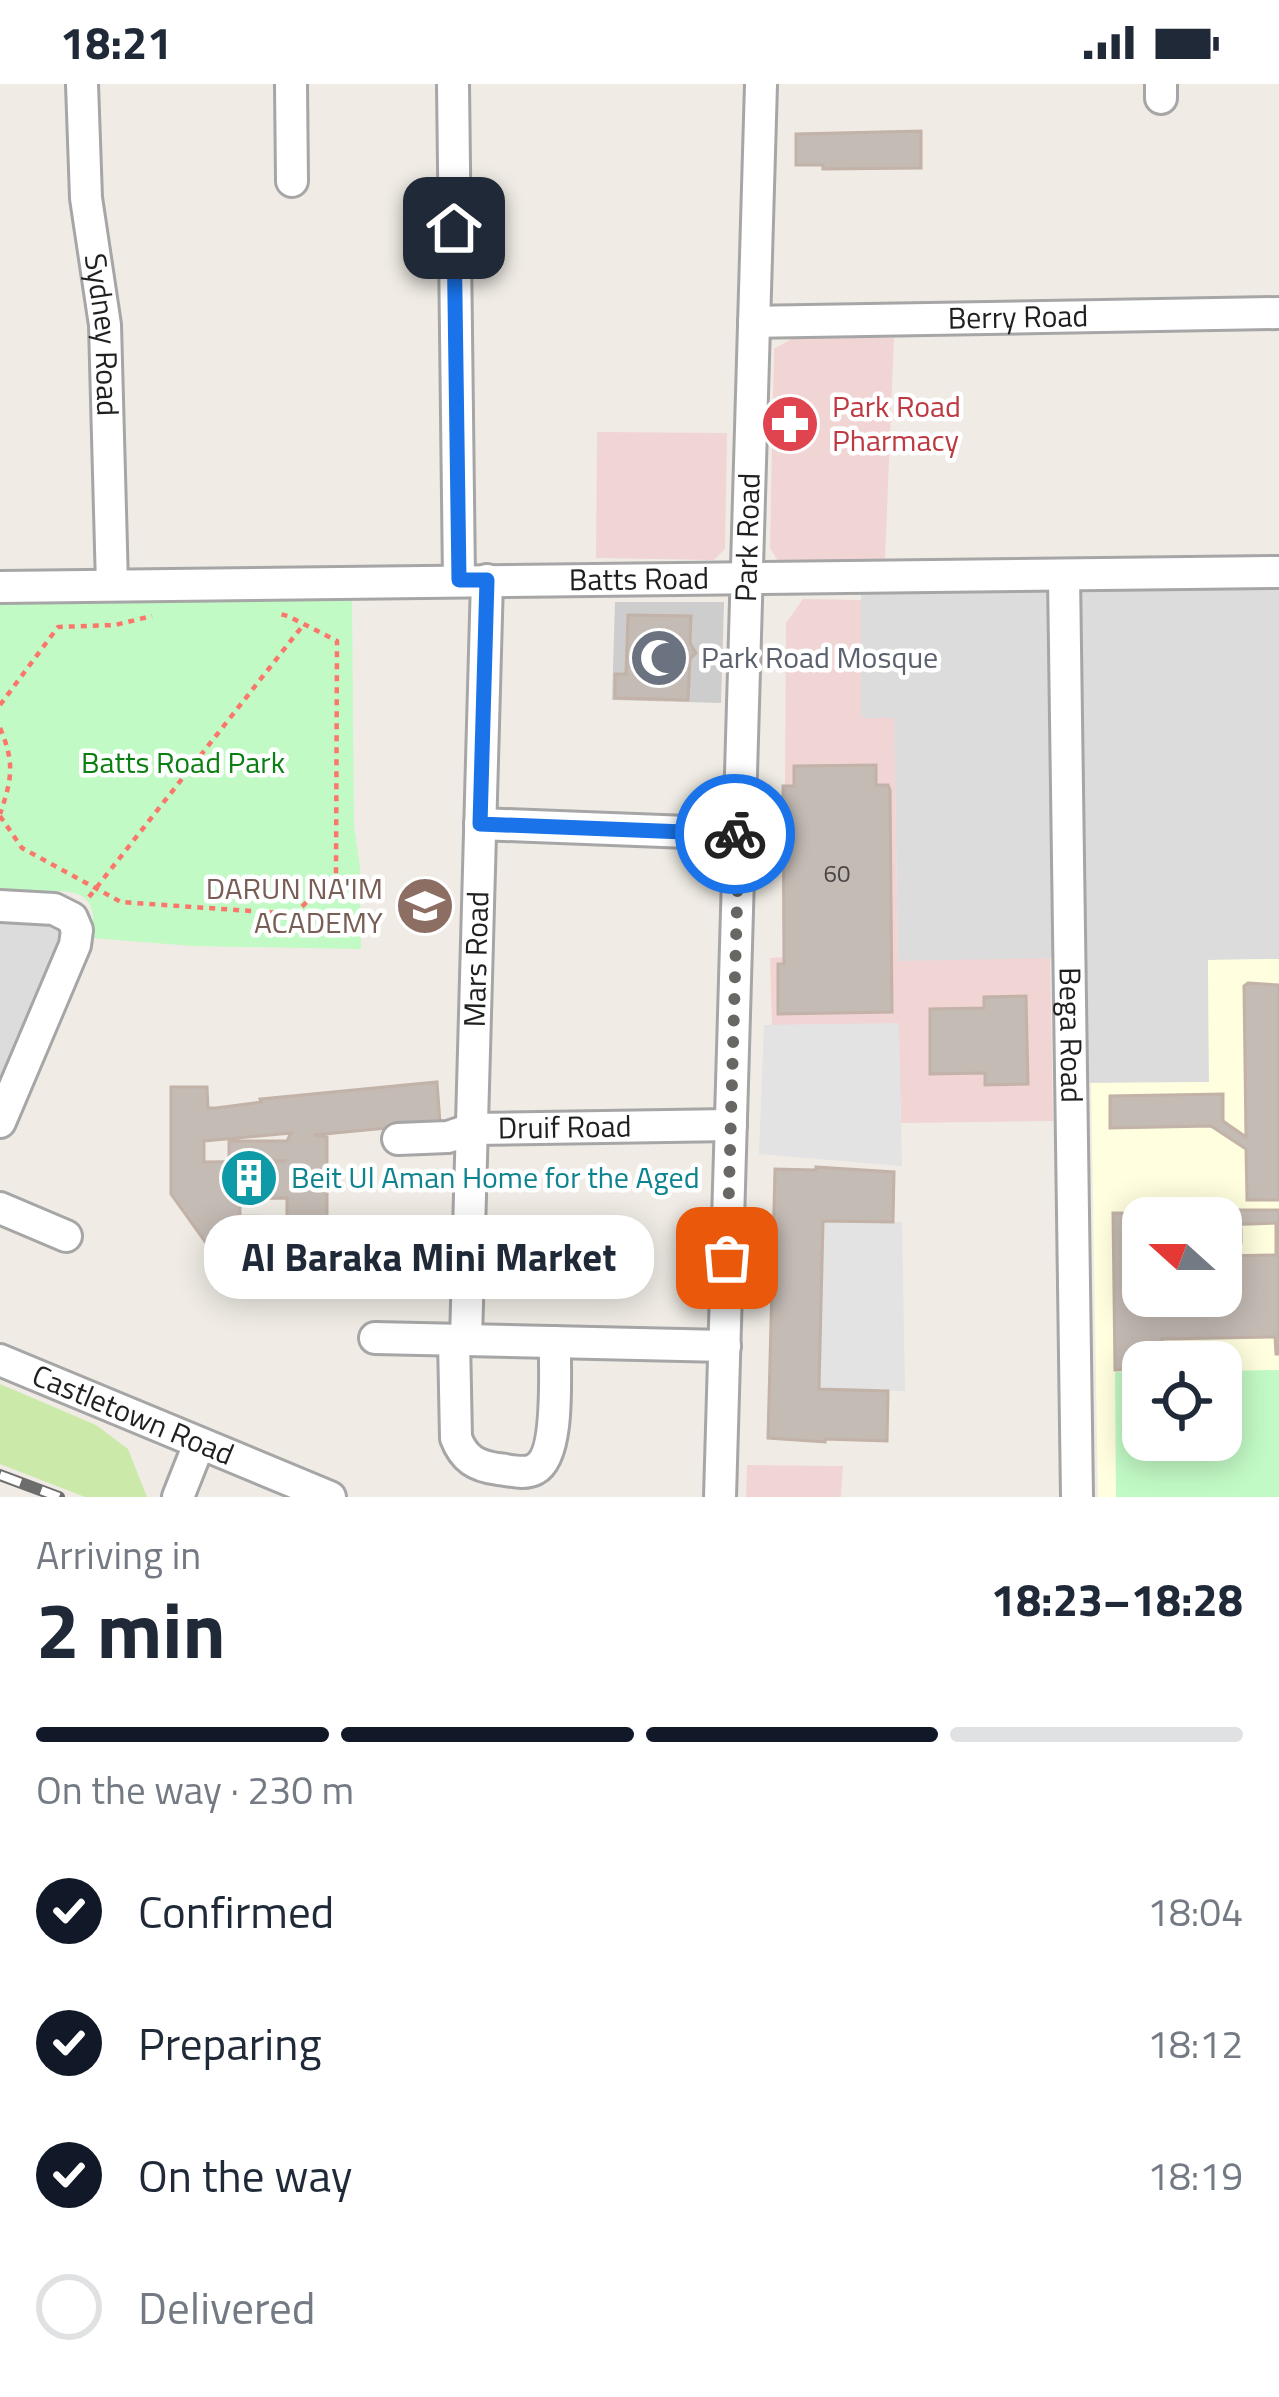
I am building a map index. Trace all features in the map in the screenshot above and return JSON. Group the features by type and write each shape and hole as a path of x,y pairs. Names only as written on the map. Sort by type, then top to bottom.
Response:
{"street":[{"name":"Sydney Road","path":"82,84 86,198 105,325 112,585"},
{"path":"291,84 292,181"},
{"name":"Mars Road","path":"453,84 480,824 472,1129 456,1438 468,1460 487,1468 526,1472 539,1468 547,1457 553,1429 555,1342"},
{"name":"Park Road","path":"720,1497 761,84"},
{"name":"Berry Road","path":"754,322 1279,313"},
{"name":"Batts Road","path":"0,586 1279,572"},
{"name":"Bega Road","path":"1064,576 1078,1497"},
{"path":"480,824 739,834"},
{"path":"0,906 54,909 73,918 77,930 75,945 1,1119"},
{"name":"Druif Road","path":"398,1139 448,1137 472,1129 731,1125"},
{"path":"0,1208 65,1236"},
{"path":"375,1338 724,1346"},
{"name":"Castletown Road","path":"0,1360 330,1497"},
{"path":"178,1497 199,1444"}],"path":[{"path":"0,728 11,754 10,790 0,816 22,848 121,902 294,914 337,874 337,641 271,612"},
{"path":"0,705 58,627 115,625 155,615"},
{"path":"73,918 304,624"}],"shaded area":[{"path":"793,338 894,338 885,559 778,561 770,548 774,349"},
{"path":"597,432 727,433 725,549 714,560 596,558"},
{"path":"1279,574 1279,959 1208,960 1209,1082 1071,1083 1070,958 898,962 894,719 861,719 861,581"},
{"path":"803,599 861,600 861,718 894,718 898,961 1050,958 1053,1121 901,1123 898,1024 772,1025 770,958 784,957 786,623"},
{"path":"615,602 724,602 721,703 612,700"},
{"path":"0,905 72,918 0,1126"},
{"path":"1279,959 1279,1497 1098,1497 1091,1083 1209,1082 1208,960"},
{"path":"899,1023 902,1166 759,1154 764,1025"},
{"path":"823,1221 902,1222 905,1391 819,1389"},
{"path":"747,1465 843,1466 841,1497 746,1497"}],"green space":[{"name":"Batts Road Park","path":"352,595 354,825 361,949 193,946 91,938 90,904 82,896 55,891 8,897 0,891 0,599"},
{"path":"1279,1370 1279,1497 1116,1497 1115,1372 1122,1372 1122,1461 1242,1461 1242,1371"},
{"path":"0,1384 96,1425 128,1449 147,1497 85,1497 0,1464"}],"building":[{"path":"921,131 921,168 796,165 796,134"},
{"name":"Park Road Mosque","path":"628,615 691,616 690,643 696,653 690,659 688,700 615,698 615,674 626,674"},
{"path":"876,765 876,785 888,785 890,790 892,1012 778,1014 778,964 784,964 783,786 794,786 794,766"},
{"path":"1279,985 1279,1200 1247,1200 1246,1149 1211,1126 1110,1128 1110,1096 1223,1094 1223,1121 1246,1137 1244,986"},
{"path":"1026,996 1028,1084 985,1085 985,1073 930,1074 930,1009 984,1008 984,997"},
{"name":"Beit Ul Aman Home for the Aged","path":"437,1082 440,1123 314,1135 327,1137 327,1218 353,1218 352,1257 214,1255 214,1243 206,1243 171,1194 171,1087 207,1087 208,1108","holes":["291,1133 287,1141 229,1141 229,1159 287,1161 204,1162 204,1141","287,1198 287,1217 240,1216 240,1199"]},
{"path":"775,1169 894,1172 893,1222 823,1221 819,1389 888,1391 887,1441 768,1438"},
{"path":"1242,1210 1279,1210 1279,1223 1242,1224"},
{"path":"1113,1213 1122,1213 1122,1317 1242,1317 1242,1256 1276,1255 1279,1225 1279,1354 1275,1337 1122,1341 1122,1370 1115,1370"}],"railway":[{"path":"0,1475 59,1497"}],"way so far":[{"path":"727,1258 739,834 735,834"}],"place":[{"name":"Park Road Pharmacy","path":"790,424"},
{"name":"Park Road Mosque","path":"659,658"},
{"name":"DARUN NA'IM ACADEMY","path":"425,906"},
{"name":"Beit Ul Aman Home for the Aged","path":"249,1178"},
{"name":"Al Baraka Mini Market","path":"727,1258"}],"route":[{"path":"454,228 459,580 487,580 480,824 735,834"}]}
